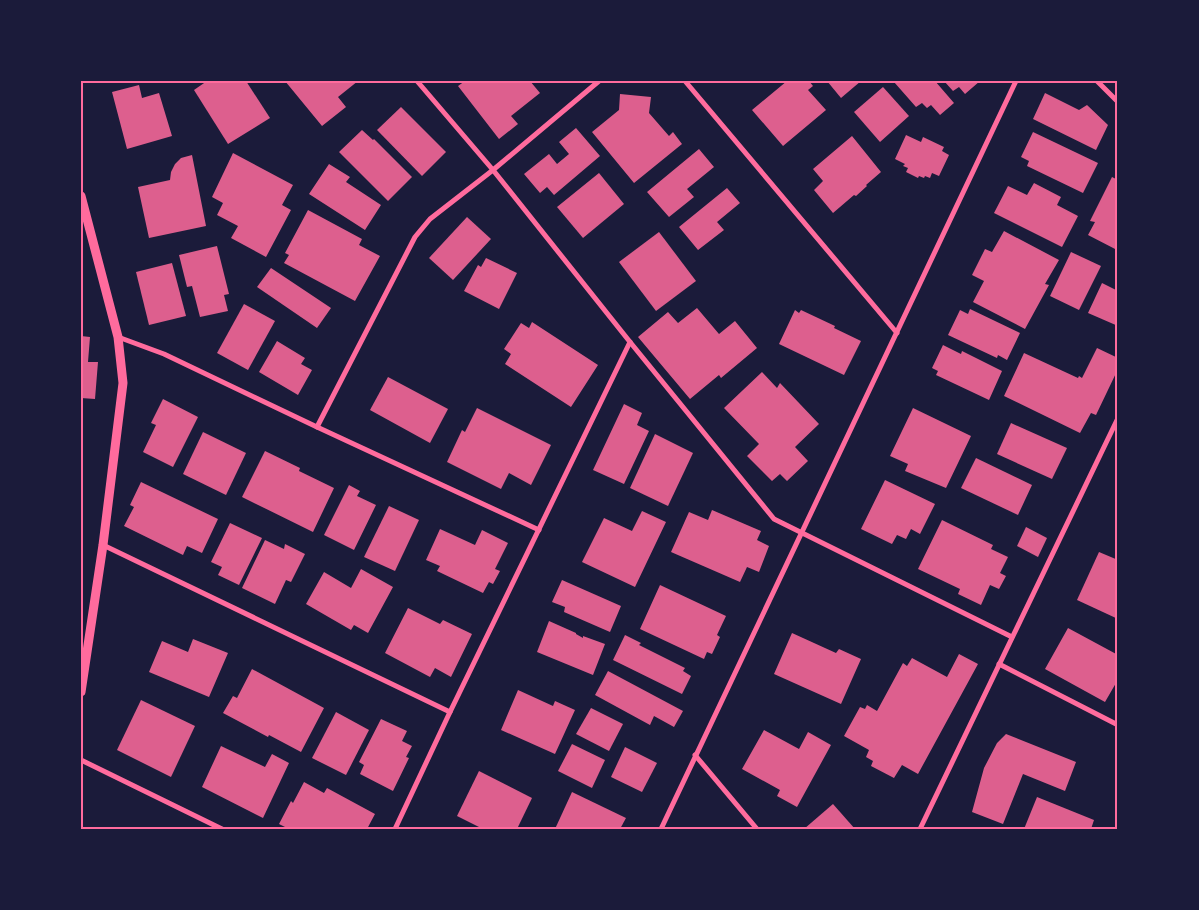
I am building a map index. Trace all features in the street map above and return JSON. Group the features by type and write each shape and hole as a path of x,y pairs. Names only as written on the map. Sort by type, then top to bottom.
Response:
{"street":[{"path":"417,81 493,170 774,519 1012,637"},
{"path":"317,427 415,238 430,219 493,170 598,81"},
{"path":"685,81 897,333"},
{"path":"660,829 1016,81"},
{"path":"1097,81 1118,102"},
{"path":"81,196 118,337 123,383 103,545 81,692"},
{"path":"118,337 164,354 539,530"},
{"path":"395,829 630,342"},
{"path":"920,829 1118,418"},
{"path":"103,545 450,712"},
{"path":"999,664 1118,724"},
{"path":"695,755 757,829"},
{"path":"81,760 222,829"}],"building":[{"path":"207,81 246,81 270,118 228,144 194,90"},
{"path":"285,81 358,81 338,97 346,107 322,126"},
{"path":"465,81 530,81 540,93 511,116 518,124 499,139 458,86"},
{"path":"787,81 809,81 813,86 808,90 826,110 783,146 752,110"},
{"path":"827,81 861,81 841,98"},
{"path":"895,81 935,81 954,103 940,115 931,105 927,108 922,103 916,107"},
{"path":"944,81 980,81 965,94 959,87 953,91"},
{"path":"139,85 142,98 159,93 172,136 127,149 112,92"},
{"path":"883,87 909,116 880,142 854,112"},
{"path":"1045,93 1079,110 1087,105 1108,125 1096,150 1033,119"},
{"path":"620,94 651,97 649,113 669,136 673,132 682,144 634,183 592,132 619,110"},
{"path":"401,107 446,152 422,176 377,130"},
{"path":"576,128 600,156 554,195 547,187 540,193 524,174 549,154 557,164 569,154 559,142"},
{"path":"362,130 374,139 412,177 388,201 339,152"},
{"path":"1033,132 1098,163 1083,193 1027,166 1029,161 1021,157"},
{"path":"906,135 921,142 923,137 944,147 942,151 949,155 939,176 932,173 930,178 919,176 918,178 906,172 908,168 903,166 905,164 895,159"},
{"path":"852,136 881,172 856,196 854,195 833,213 814,190 823,181 813,169"},
{"path":"699,149 714,167 687,189 694,197 669,217 647,192"},
{"path":"233,153 293,185 282,205 291,210 266,257 231,238 238,226 217,215 223,203 212,197"},
{"path":"192,155 206,226 149,238 138,187 170,180 175,164 181,158"},
{"path":"329,164 350,177 346,182 381,205 365,230 309,194"},
{"path":"599,173 624,204 583,238 557,207"},
{"path":"1112,177 1118,180 1117,250 1088,235 1095,222 1090,221"},
{"path":"1034,183 1061,197 1057,205 1078,216 1062,247 994,213 1008,186 1027,195"},
{"path":"727,188 740,203 717,222 724,230 698,250 679,227"},
{"path":"308,210 362,239 359,245 380,256 355,301 284,263 289,255 285,253"},
{"path":"467,217 491,239 453,280 429,258"},
{"path":"1004,231 1059,260 1045,284 1049,285 1025,329 973,302 984,281 972,275 985,249 992,252"},
{"path":"659,232 696,281 656,311 619,262"},
{"path":"217,246 229,294 224,295 228,311 200,317 192,286 187,287 179,255"},
{"path":"1071,252 1101,266 1079,310 1050,296"},
{"path":"486,258 517,273 499,309 464,291 478,265 481,267"},
{"path":"172,263 186,316 149,325 136,272"},
{"path":"271,268 331,308 317,328 257,287"},
{"path":"1102,283 1118,291 1118,326 1088,313"},
{"path":"244,304 275,321 248,370 217,353"},
{"path":"697,308 719,334 735,321 757,348 721,378 719,375 690,399 638,337 668,312 678,323"},
{"path":"970,309 1020,333 1007,360 998,355 997,358 948,335 960,310 968,314"},
{"path":"795,310 799,313 801,310 861,341 844,375 779,344"},
{"path":"532,322 598,365 571,407 505,364 511,354 504,349 521,323 529,328"},
{"path":"81,336 90,337 88,362 98,362 95,399 81,398"},
{"path":"277,341 305,358 301,364 312,370 298,395 259,372"},
{"path":"943,345 961,354 962,351 1002,371 989,400 936,375 938,371 932,368"},
{"path":"1097,348 1118,358 1118,369 1096,415 1091,413 1080,433 1004,396 1024,353 1078,378 1079,376 1082,378"},
{"path":"762,372 777,388 780,383 819,424 795,447 808,461 787,481 780,474 772,481 747,456 759,444 724,408"},
{"path":"388,377 448,409 430,443 370,410"},
{"path":"163,399 198,417 173,467 143,452 156,425 151,423"},
{"path":"624,404 642,413 637,425 649,431 624,484 593,470"},
{"path":"477,408 551,445 531,485 509,473 501,489 447,462 462,430 465,432"},
{"path":"913,408 971,436 946,488 905,471 908,464 890,456"},
{"path":"1011,423 1067,448 1052,479 997,454"},
{"path":"203,432 246,453 226,495 183,474"},
{"path":"655,434 693,453 668,506 630,488"},
{"path":"265,451 300,468 299,471 334,488 313,532 242,497"},
{"path":"976,458 1032,485 1018,515 961,488"},
{"path":"885,480 935,504 920,534 911,529 906,539 897,535 892,544 861,529"},
{"path":"141,482 218,519 202,553 187,546 183,555 124,526 134,507 130,505"},
{"path":"349,485 360,491 357,496 376,505 354,550 324,535"},
{"path":"389,506 419,520 395,571 364,557"},
{"path":"712,510 761,531 757,540 769,546 759,572 747,567 740,582 671,552 689,512 708,520"},
{"path":"642,511 666,522 635,587 582,562 604,518 632,531"},
{"path":"942,520 993,545 991,549 1008,557 1000,573 1006,576 999,589 990,585 981,605 958,594 960,589 918,569"},
{"path":"230,523 262,538 239,585 218,575 222,567 211,562"},
{"path":"1026,527 1047,538 1038,557 1017,546"},
{"path":"440,529 475,545 482,530 508,543 495,569 500,571 493,584 489,582 483,593 437,571 440,566 426,560"},
{"path":"265,540 284,549 285,544 305,554 291,582 286,580 275,604 242,588"},
{"path":"1099,552 1118,560 1118,619 1077,600"},
{"path":"361,569 393,587 368,633 354,625 351,630 306,604 324,572 351,588"},
{"path":"562,580 621,606 610,632 564,612 565,607 552,602"},
{"path":"660,585 726,616 717,635 720,637 712,654 707,652 704,659 640,629"},
{"path":"408,608 440,624 443,620 472,634 451,677 435,668 430,677 385,653"},
{"path":"549,621 583,638 583,636 605,644 593,675 537,652"},
{"path":"1068,628 1118,655 1118,684 1116,683 1105,702 1045,669"},
{"path":"792,633 836,653 839,649 861,659 841,704 774,674"},
{"path":"625,635 641,643 639,645 685,668 683,671 691,676 682,694 613,660"},
{"path":"193,639 228,653 209,697 149,672 162,641 188,652"},
{"path":"959,654 978,664 918,774 902,765 894,778 871,766 873,761 866,757 869,750 844,736 860,707 865,709 867,705 877,711 903,663 907,666 912,658 947,677"},
{"path":"252,669 324,708 301,752 223,713 233,696 237,698"},
{"path":"608,671 683,711 674,727 654,716 650,725 595,695"},
{"path":"518,690 553,706 555,701 575,710 555,754 501,730"},
{"path":"141,700 195,726 171,777 117,750"},
{"path":"591,708 623,724 609,751 576,734"},
{"path":"336,712 369,730 346,775 312,758"},
{"path":"381,719 407,731 402,741 412,746 406,757 409,758 393,791 360,774 364,765 359,762"},
{"path":"764,730 799,749 808,732 831,745 797,807 777,796 780,790 742,769"},
{"path":"1006,734 1076,762 1065,791 1023,774 1003,824 972,812 984,768 997,743"},
{"path":"572,744 605,760 592,788 558,771"},
{"path":"221,746 265,767 272,754 289,763 263,818 202,787"},
{"path":"625,747 657,763 642,792 611,777"},
{"path":"479,771 532,798 517,829 483,829 457,816"},
{"path":"304,782 324,793 327,788 375,814 367,829 289,829 279,824"},
{"path":"572,792 626,818 620,829 555,829"},
{"path":"1037,797 1094,820 1091,829 1024,829"},
{"path":"833,804 855,829 804,829"}]}
